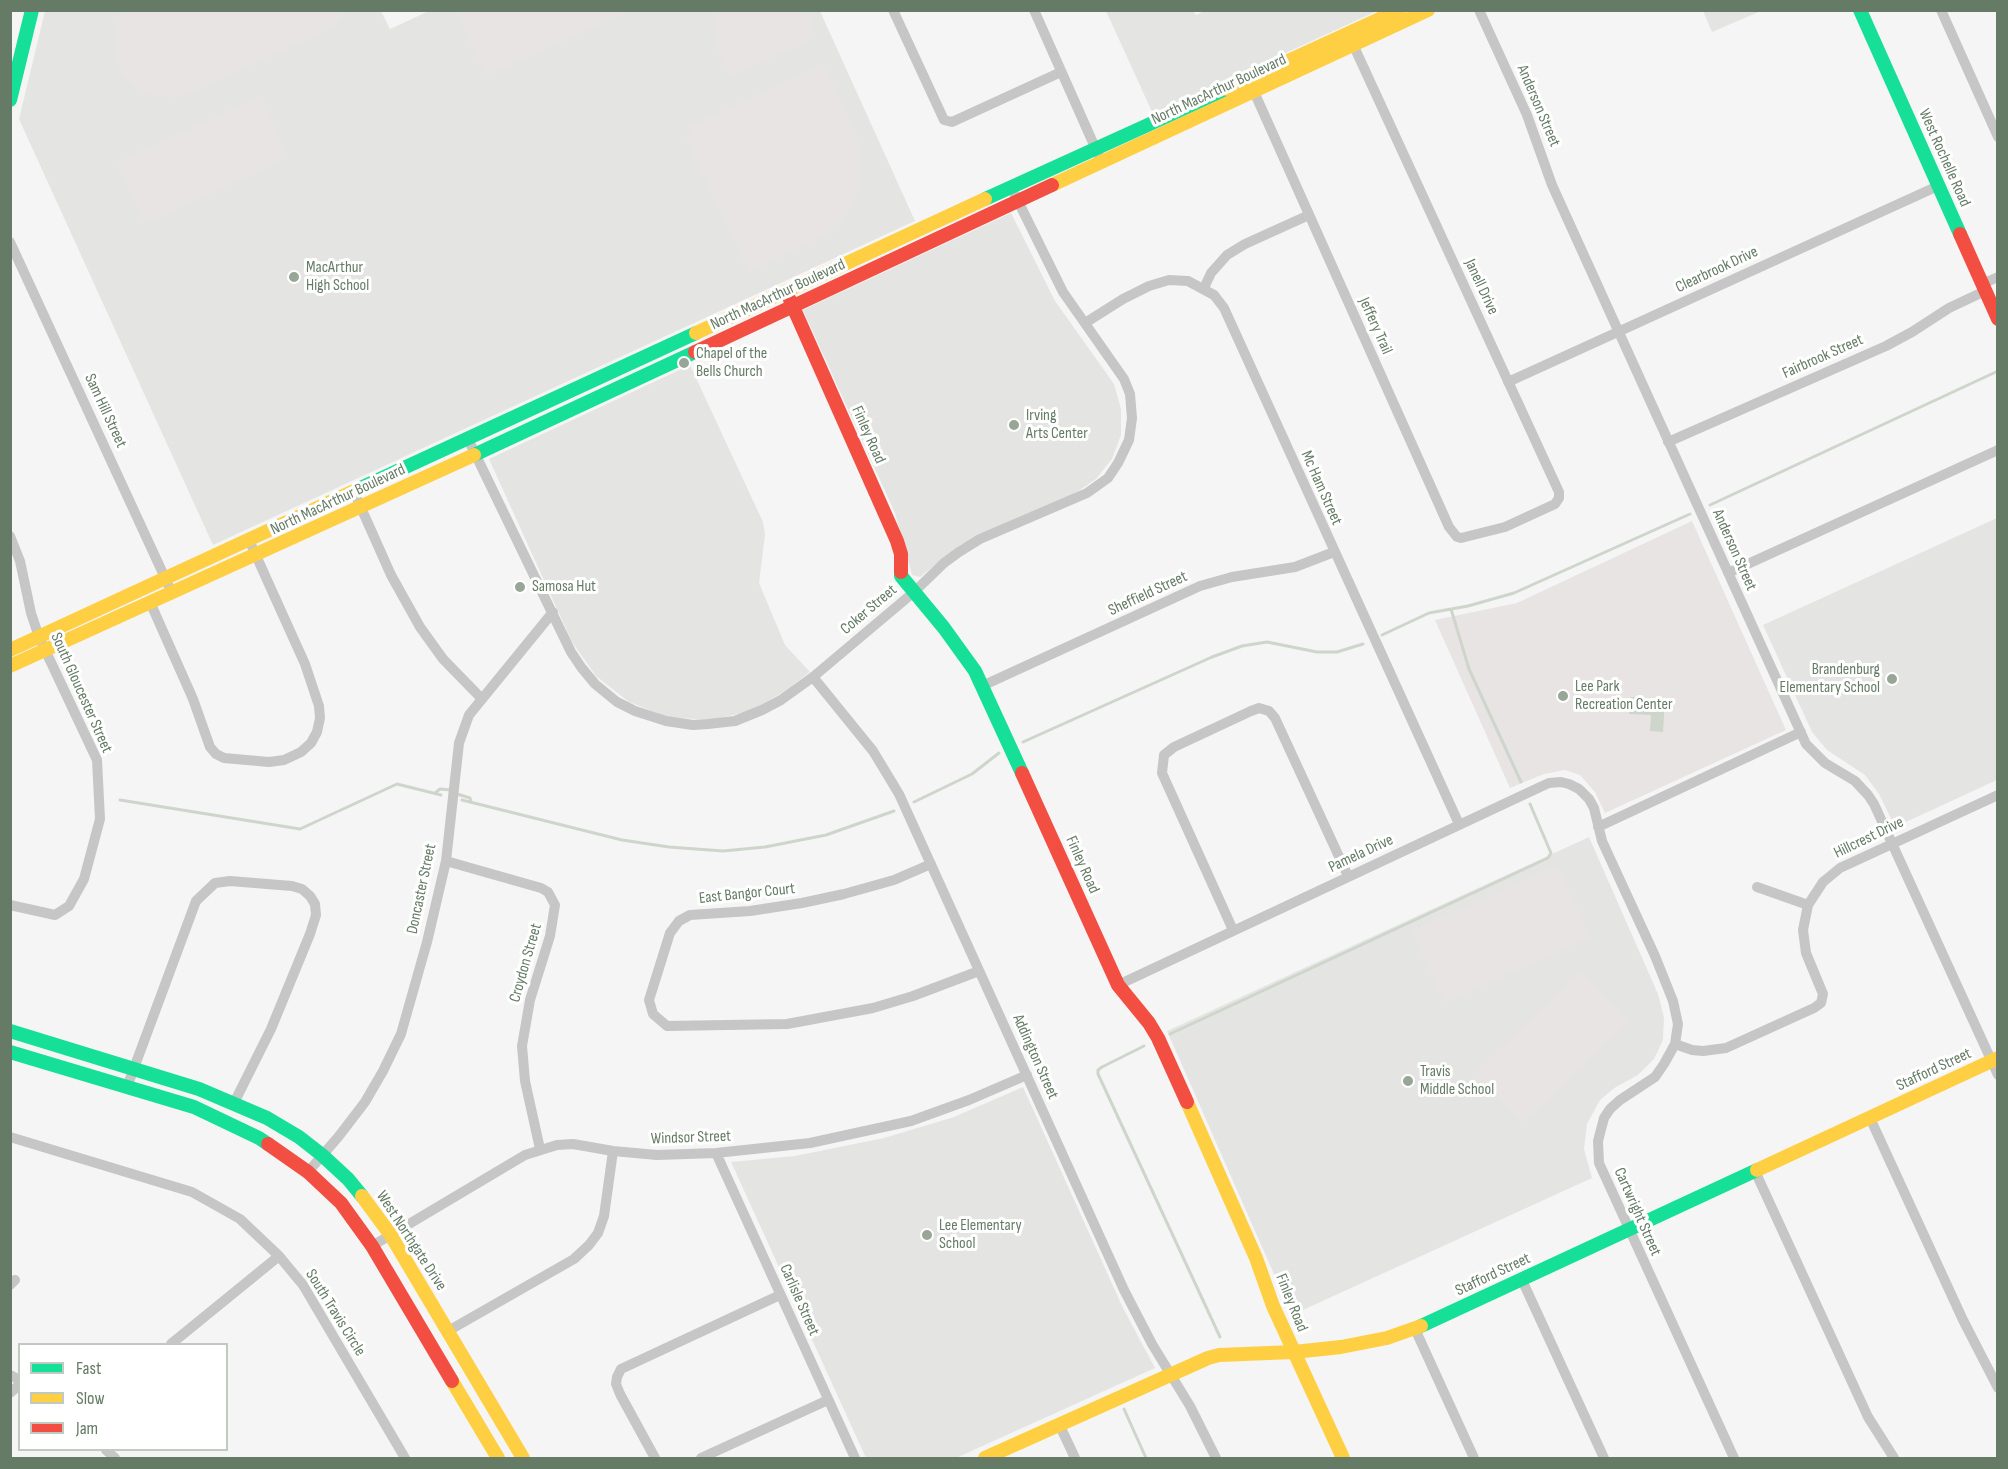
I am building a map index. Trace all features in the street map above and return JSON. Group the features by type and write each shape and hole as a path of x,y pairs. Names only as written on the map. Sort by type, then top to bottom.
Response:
{"main road":[{"path":"10,100 32,10"},
{"name":"North MacArthur Boulevard","path":"1351,39 1399,10"},
{"name":"North MacArthur Boulevard","path":"10,666 256,556 1102,163 1251,86 1351,39 1428,10"},
{"name":"West Rochelle Road","path":"1860,10 1998,319"},
{"name":"North MacArthur Boulevard","path":"10,650 1095,149 1251,86"},
{"name":"Finley Road","path":"787,291 897,540 901,554 901,576 966,656 982,686 1118,985 1149,1023 1158,1038 1253,1250 1273,1306 1343,1458"},
{"path":"732,316 740,331"},
{"path":"613,372 620,387"},
{"path":"540,405 548,420"},
{"name":"West Northgate Drive","path":"10,1032 199,1089 268,1118 299,1137 322,1155 348,1179 390,1234 523,1458"},
{"path":"10,1052 194,1107 259,1138 308,1172 341,1203 372,1246 498,1458"},
{"name":"Stafford Street","path":"985,1458 1219,1355 1294,1352 1364,1343 1415,1329 1994,1060"}],"street":[{"path":"894,10 944,120 952,122 1061,72"},
{"path":"1034,10 1102,163"},
{"name":"Anderson Street","path":"1479,10 1543,153 1552,184 1806,744 1818,758 1855,781 1868,795 1994,1060 1998,1075"},
{"path":"1941,10 1998,137"},
{"name":"Janell Drive","path":"1351,39 1559,492 1559,498 1555,504 1505,526"},
{"name":"Jeffery Trail","path":"1251,86 1449,527 1457,537 1461,538 1505,526"},
{"name":"Clearbrook Drive","path":"1508,382 1938,186"},
{"name":"Coker Street","path":"468,439 571,652 595,684 617,702 666,722 693,725 735,721 780,700 813,677 914,592 944,563 966,548 980,539 1087,493 1108,478 1118,463 1129,440 1132,418 1130,394 1124,378 1063,292 1012,187"},
{"path":"1204,288 1211,273 1227,255 1245,244 1309,215"},
{"name":"Sam Hill Street","path":"10,242 172,592"},
{"name":"Fairbrook Street","path":"1668,442 1912,333 1998,277"},
{"name":"Mc Ham Street","path":"1085,323 1123,299 1149,286 1169,280 1188,280 1215,295 1224,308 1459,825"},
{"path":"1728,573 1998,450"},
{"path":"354,492 391,575 420,627 443,659 482,699"},
{"name":"South Gloucester Street","path":"10,536 20,561 31,613 39,637 97,760 100,819 84,879 69,906 55,915 10,905"},
{"path":"150,602 214,753 224,758 269,762 284,760 297,754 308,747 316,735 320,723 320,712 305,664 249,540"},
{"name":"Sheffield Street","path":"982,686 1200,586 1295,567 1334,552"},
{"name":"Doncaster Street","path":"308,1172 365,1102 400,1034 427,942 446,861 459,743 469,715 552,612"},
{"name":"Addington Street","path":"813,677 873,751 890,777 980,970 1128,1299 1190,1406 1216,1458"},
{"path":"1233,930 1162,773 1164,755 1174,747 1259,708 1269,711 1275,718 1348,876"},
{"path":"1598,827 1801,732"},
{"name":"Pamela Drive","path":"1118,985 1549,783 1561,782 1579,789 1589,799 1597,817 1598,827"},
{"name":"Hillcrest Drive","path":"1675,1044 1703,1051 1726,1048 1821,1003 1824,994 1806,953 1803,930 1808,905 1823,882 1840,868 1998,795"},
{"name":"Cartwright Street","path":"1598,827 1602,841 1673,1001 1678,1024 1675,1044 1654,1077 1610,1109 1600,1130 1599,1163 1734,1458"},
{"name":"Croydon Street","path":"446,861 542,888 548,892 555,905 550,936 530,1000 522,1046 525,1082 540,1149"},
{"name":"East Bangor Court","path":"931,864 894,880 802,903 750,911 690,915 679,921 670,933 649,1000 653,1014 667,1026 787,1024 873,1008 980,970"},
{"path":"127,1087 196,901 215,883 230,881 292,886 302,889 310,896 315,904 316,915 271,1029 234,1103"},
{"path":"1757,887 1808,905"},
{"name":"Windsor Street","path":"372,1246 525,1155 557,1144 657,1155 716,1154 810,1143 887,1128 942,1111 1027,1075"},
{"path":"1870,1118 1963,1320 1998,1388"},
{"name":"South Travis Circle","path":"10,1137 192,1192 240,1219 279,1256 303,1285 405,1458"},
{"path":"448,1331 574,1259 589,1245 598,1233 604,1216 614,1151"},
{"name":"Carlisle Street","path":"716,1154 855,1458"},
{"path":"1755,1171 1868,1417 1894,1458"},
{"path":"172,1343 279,1256"},
{"path":"1522,1280 1604,1458"},
{"path":"655,1458 616,1384 621,1369 780,1295"},
{"path":"1415,1329 1474,1458"},
{"path":"701,1458 828,1400"},
{"path":"1059,1424 1075,1458"}],"shaded area":[{"name":"MacArthur High School","path":"431,10 820,11 915,221 213,545 19,119 45,11 381,11 390,29"},
{"path":"466,10 625,10 626,12 486,76 458,14"},
{"path":"1206,10 1377,11 1153,114 1106,11 1193,11 1196,15"},
{"path":"125,11 347,11 333,27 189,93 171,97 153,95 136,87 123,74 115,57 114,38 118,20"},
{"path":"719,11 809,11 814,22 806,42 731,75 719,51 716,24"},
{"path":"1703,11 1761,11 1712,32"},
{"path":"823,64 855,133 861,156 861,180 853,203 840,222 821,237 749,271 687,141 692,126"},
{"path":"260,97 288,158 145,223 117,162"},
{"name":"Irving Arts Center","path":"1011,213 1055,301 1114,384 1121,409 1121,435 1112,459 1096,479 1074,494 962,544 920,577 912,575 895,513 803,310"},
{"path":"690,365 763,522 765,535 759,583 785,645 810,672 785,691 749,712 709,720 667,717 629,702 596,676 572,642 489,459"},
{"name":"Brandenburg Elementary School","path":"1997,518 1997,780 1895,827 1879,794 1865,775 1827,750 1812,732 1763,625"},
{"path":"1692,521 1786,730 1605,813 1595,792 1580,775 1565,770 1544,774 1510,788 1435,620 1517,603"},
{"path":"1630,697 1665,699 1663,732 1650,731 1651,715 1629,714"},
{"name":"Travis Middle School","path":"1589,837 1658,994 1664,1018 1663,1040 1654,1059 1638,1075 1616,1087 1600,1100 1587,1124 1584,1149 1592,1178 1292,1315 1167,1031"},
{"path":"1557,866 1590,937 1445,1003 1412,931"},
{"path":"1581,971 1629,1021 1523,1123 1476,1073"},
{"name":"Lee Elementary School","path":"1023,1087 1123,1308 1155,1368 956,1458 866,1458 731,1162 795,1156 884,1138 954,1117"}],"waterway":[{"path":"1710,505 1998,371"},
{"path":"1382,635 1429,613 1468,606 1514,593 1690,514"},
{"path":"1451,609 1469,669 1521,782"},
{"path":"1023,742 1212,657 1242,646 1267,642 1317,652 1337,652 1363,644"},
{"path":"914,802 972,774 999,753"},
{"path":"120,800 300,829 397,784 441,795"},
{"path":"435,793 440,789 451,790"},
{"path":"457,794 470,798 471,801"},
{"path":"462,800 622,840 669,847 723,851 765,847 826,835 894,811"},
{"path":"1170,1034 1548,858 1551,853 1530,804"},
{"path":"1144,1046 1102,1067 1098,1070 1098,1074 1220,1337"},
{"path":"1124,1409 1146,1458"}],"traffic: fast":[{"path":"10,100 32,10"},
{"path":"1860,10 1960,234"},
{"path":"985,199 1227,89"},
{"path":"356,490 696,333"},
{"path":"474,455 695,352"},
{"path":"901,572 901,576 944,628 975,671 1022,773"},
{"path":"10,1031 199,1089 267,1118 299,1137 322,1155 348,1179 362,1196"},
{"path":"10,1052 194,1107 268,1144"},
{"path":"1421,1326 1757,1170"}],"traffic: slow":[{"path":"1227,89 1399,10"},
{"path":"1052,185 1428,10"},
{"path":"696,333 985,199"},
{"path":"10,666 474,455"},
{"path":"10,650 356,490"},
{"path":"1757,1170 1998,1058"},
{"path":"1187,1102 1256,1258 1273,1306 1343,1458"},
{"path":"362,1196 390,1234 523,1458"},
{"path":"985,1458 1208,1358 1219,1355 1294,1352 1341,1347 1387,1338 1421,1326"},
{"path":"452,1381 498,1458"}],"traffic: jam":[{"path":"695,352 1052,185"},
{"path":"1960,234 1998,319"},
{"path":"790,300 897,541 901,554 901,572"},
{"path":"1022,773 1118,985 1149,1023 1158,1038 1187,1102"},
{"path":"268,1144 308,1172 341,1203 372,1246 452,1381"}],"place":[{"name":"MacArthur High School","path":"294,277"},
{"name":"Chapel of the Bells Church","path":"684,363"},
{"name":"Irving Arts Center","path":"1014,425"},
{"name":"Samosa Hut","path":"520,587"},
{"name":"Brandenburg Elementary School","path":"1892,679"},
{"name":"Lee Park Recreation Center","path":"1563,696"},
{"name":"Travis Middle School","path":"1408,1081"},
{"name":"Lee Elementary School","path":"927,1235"}]}
